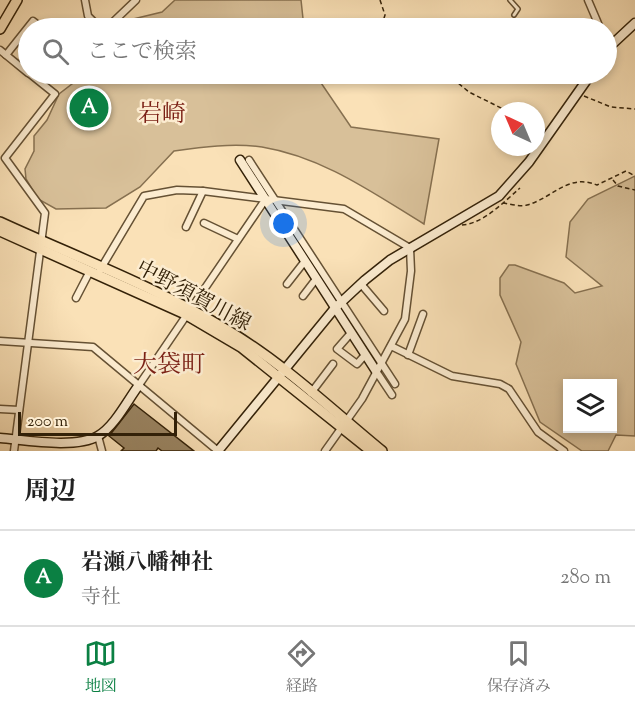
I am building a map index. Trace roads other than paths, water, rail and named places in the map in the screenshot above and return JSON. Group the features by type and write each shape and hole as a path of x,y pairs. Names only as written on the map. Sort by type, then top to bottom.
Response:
{"main road":[{"path":"0,29 17,0"},
{"name":"中野須賀川線","path":"0,222 96,271 229,331 345,425 382,451"},
{"name":"中野須賀川線","path":"0,231 41,244"},
{"name":"中野須賀川線","path":"281,373 311,393 371,451"}],"street":[{"path":"85,0 90,18"},
{"path":"117,18 136,0"},
{"path":"588,0 596,18"},
{"path":"617,39 635,23"},
{"path":"6,55 18,40"},
{"path":"0,50 18,64"},
{"path":"14,451 45,213 5,158 55,94 42,84"},
{"path":"0,341 93,347 218,451 338,305 361,284 410,248 499,196 523,170 584,84"},
{"path":"244,160 265,200 316,279 381,362 395,384"},
{"path":"244,160 276,201 338,305 351,333 392,394"},
{"path":"76,298 144,196 177,190 203,191 344,209 410,248"},
{"path":"186,227 203,191"},
{"path":"0,438 79,442 98,436 112,422 265,200"},
{"path":"204,223 238,239"},
{"path":"325,451 362,399 405,319 411,271 410,248"},
{"path":"287,284 305,261"},
{"path":"303,296 316,279"},
{"path":"361,284 384,311"},
{"path":"408,355 423,314"},
{"path":"351,333 337,349 357,364 365,355"},
{"path":"391,346 452,376 500,384 508,389 538,432 564,451"},
{"path":"311,393 333,364"},
{"path":"0,409 20,410"},
{"path":"98,436 102,451"}],"lane":[{"path":"510,0 518,9 514,15"}],"place":[{"name":"岩瀬八幡神社","path":"89,108"}],"district":[{"name":"岩崎","path":"162,113"},
{"name":"大袋町","path":"169,364"}]}
